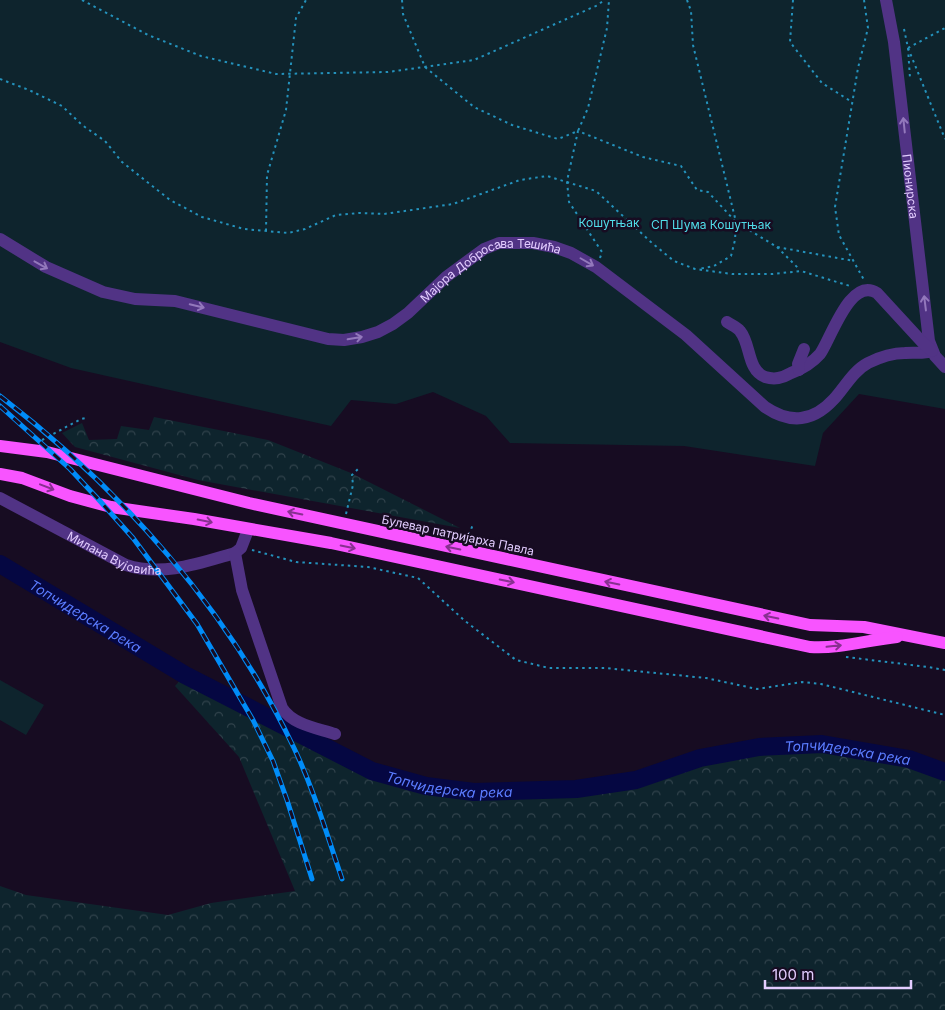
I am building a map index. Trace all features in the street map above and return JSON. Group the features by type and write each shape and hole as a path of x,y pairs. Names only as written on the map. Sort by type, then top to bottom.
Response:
{"main road":[{"name":"Булевар патријарха Павла","path":"0,446 48,452 249,503 810,625 854,626 945,643"},
{"name":"Булевар патријарха Павла","path":"0,474 22,478 70,496 101,505 194,519 331,544 810,646 840,646 883,638 912,636"}],"street":[{"name":"Пионирска","path":"886,0 896,56 927,330 932,351 945,367"},
{"name":"Мајора Добросава Тешића","path":"0,239 46,267 103,292 135,299 175,301 328,339 344,340 378,332 393,324 408,313 446,277 484,249 499,243 533,243 554,247 571,252 596,267 686,335 766,407 776,414 798,419 816,414 833,400 859,370 872,361 894,354 932,351"},
{"path":"727,322 740,330 755,368 763,376 777,379 799,370 821,353 852,297 858,293 870,290 877,293 932,351"},
{"path":"799,370 798,364 804,349"},
{"name":"Милана Вујовића","path":"0,498 135,568 170,570 238,551"},
{"path":"248,530 238,551 242,590 282,708 285,714 294,721 335,734"}],"path":[{"path":"82,0 148,35 201,56 276,74 388,72 474,60 598,5 604,0"},
{"path":"266,231 267,175 286,110 296,18 306,0"},
{"path":"402,0 403,14 425,67 474,106 512,125 558,139 578,130 643,158 681,166 697,190 708,192 736,222 777,247 801,271"},
{"path":"596,267 602,252 568,202 567,181 578,130 588,108 607,28 610,0"},
{"path":"687,0 691,11 694,46 736,222 735,240 731,256 714,266 695,269"},
{"path":"793,0 790,42 822,83 852,102"},
{"path":"864,0 868,28 852,102 835,207 839,235 870,290"},
{"path":"896,56 945,28"},
{"path":"904,29 908,48 945,139"},
{"path":"0,80 29,90 62,106 82,125 105,141 122,162 170,200 202,217 244,229 288,233 305,229 336,215 358,213 384,214 453,204 520,180 547,176 596,190 674,261 695,269 732,274 773,274 801,271 853,286"},
{"path":"777,247 854,261"},
{"path":"40,441 81,418 86,418"},
{"path":"345,518 353,485 352,475 358,469"},
{"path":"465,545 473,524"},
{"path":"238,551 296,562 368,567 418,578 465,621 516,660 549,668 605,668 706,678 757,689 802,682 821,684 945,715"},
{"path":"845,657 945,670"}],"green space":[{"name":"СП Шума Кошутњак","path":"0,0 945,0 945,409 859,394 823,433 815,466 684,446 510,443 486,416 433,392 396,404 351,400 331,426 71,368 0,342"},
{"path":"154,417 268,440 351,473 460,528 198,480 75,447 62,433 82,423 89,440 117,439 121,426 149,430"},
{"path":"185,675 372,771 426,786 474,792 576,789 636,780 700,758 759,747 822,744 909,759 945,772 945,1010 0,1010 0,886 26,895 168,915 211,903 295,891 239,757 175,686"},
{"path":"0,680 44,705 26,735 0,720"}],"waterway":[{"name":"Топчидерска река","path":"0,564 185,675 372,771 426,786 474,792 576,789 636,780 700,758 759,747 822,744 909,759 945,772"}],"railway":[{"path":"0,396 45,432 88,471 168,555 204,600 237,647 267,697 294,748 314,796 342,879"},
{"path":"0,406 70,469 99,500 133,538 197,624 253,720 273,761 312,879"}],"park label":[{"name":"Кошутњак","path":"609,222"}]}
